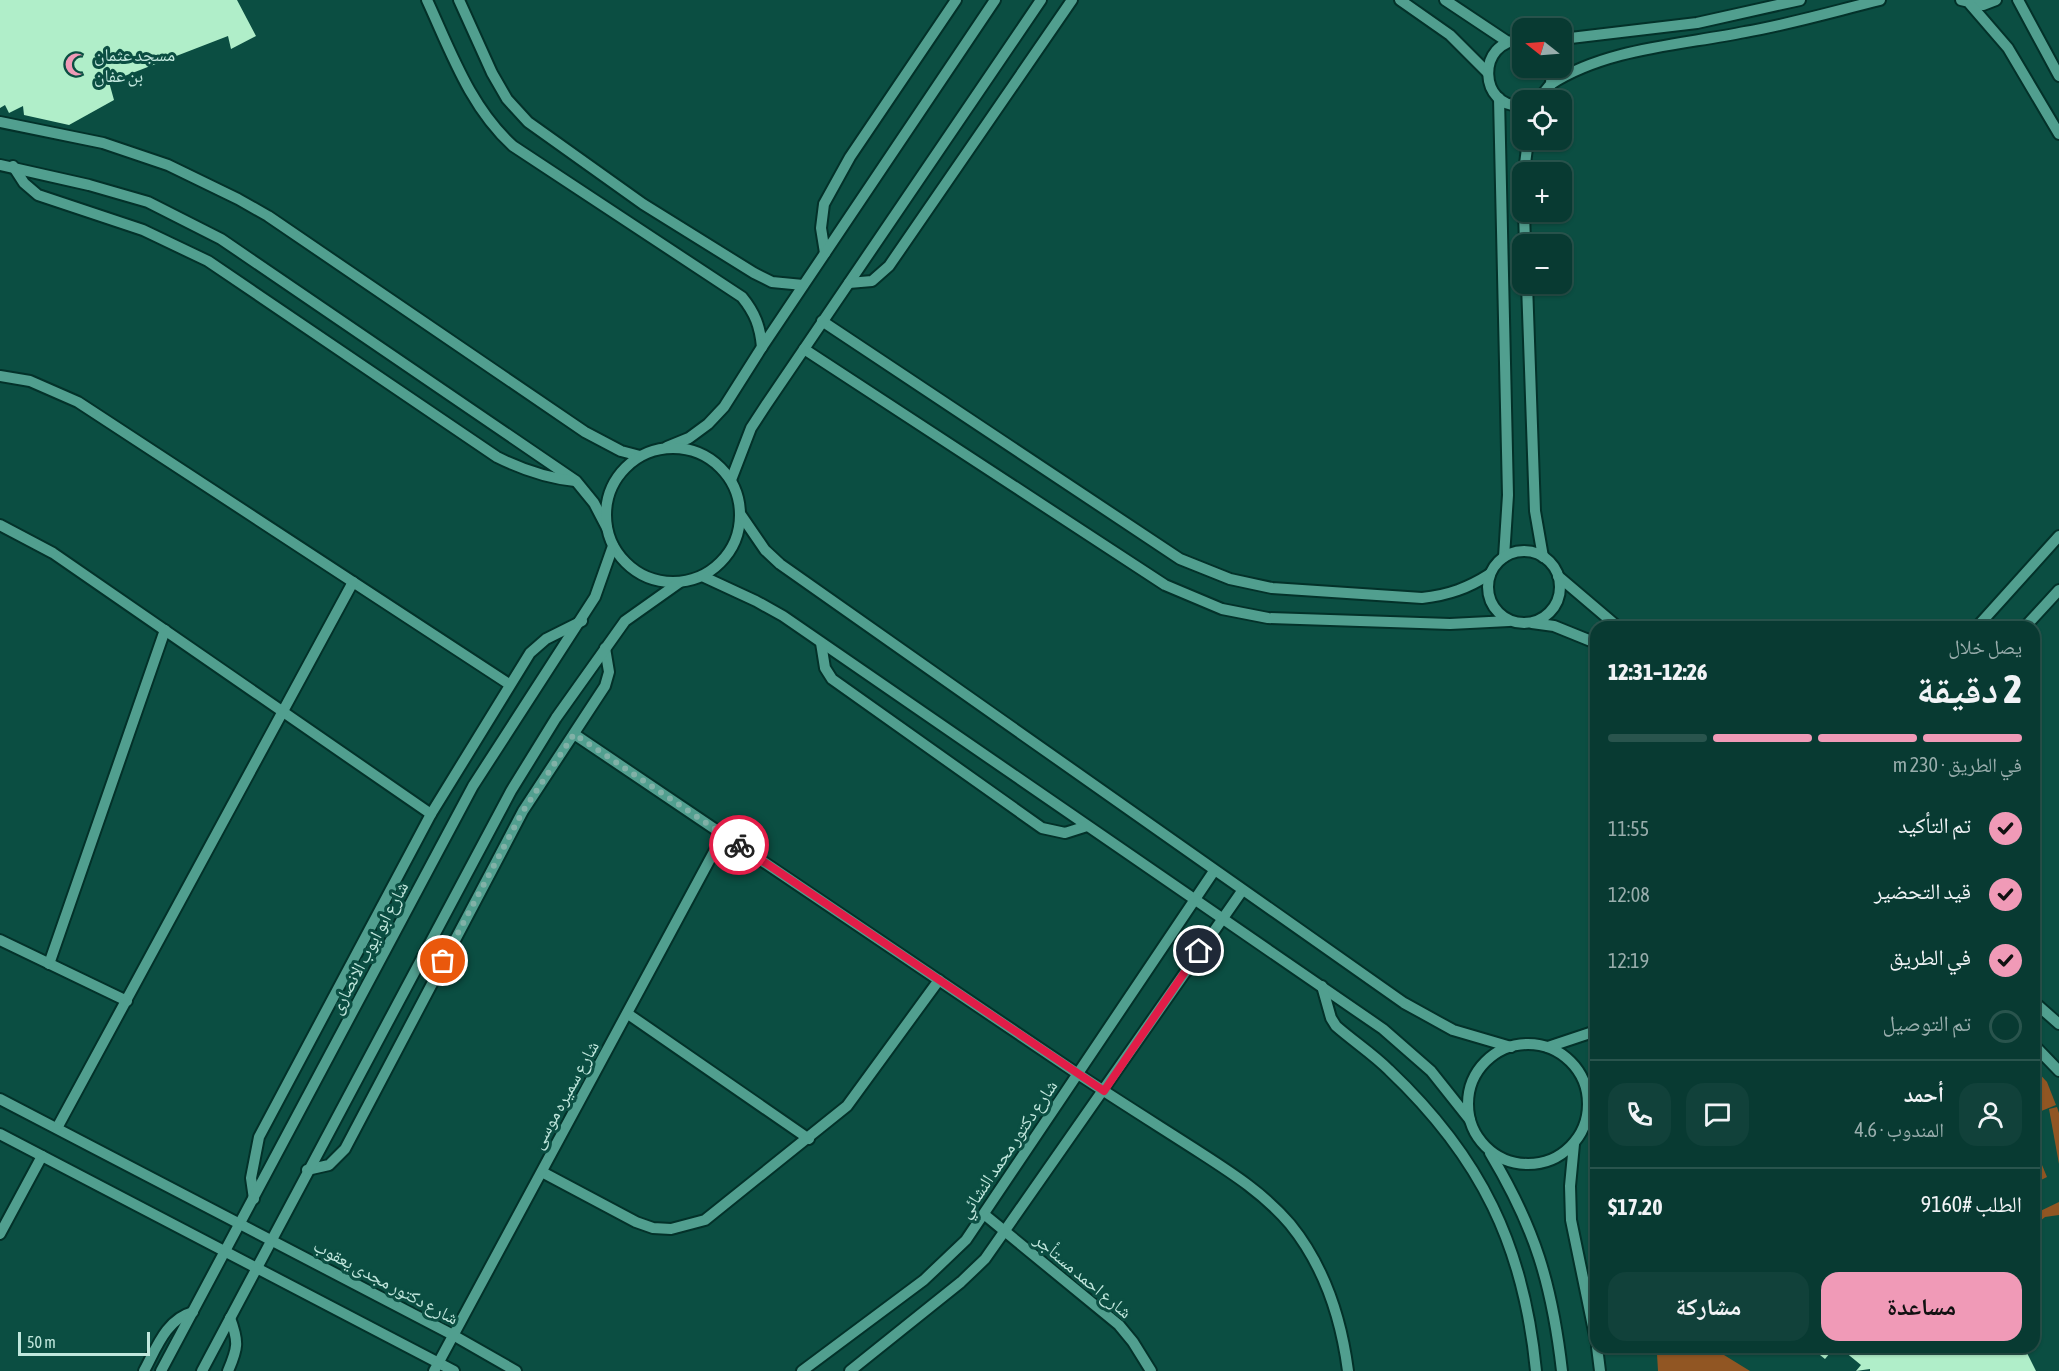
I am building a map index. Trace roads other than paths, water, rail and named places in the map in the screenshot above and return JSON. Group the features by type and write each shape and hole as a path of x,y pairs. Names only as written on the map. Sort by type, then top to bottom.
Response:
{"street":[{"path":"427,0 468,88 483,115 497,132 513,146 742,297 753,311 760,328 762,347"},
{"path":"459,0 477,43 507,99 544,136 643,204 754,273 772,282 803,285"},
{"path":"825,253 821,228 824,204 850,157 956,0"},
{"path":"607,528 606,507 612,487 624,469 640,456 689,438 716,416 995,0"},
{"path":"730,480 751,428 1041,0"},
{"path":"849,282 872,281 889,266 1072,0"},
{"path":"1400,0 1450,35 1488,73 1493,90 1499,98 1512,104"},
{"path":"1445,0 1508,42"},
{"path":"1572,38 1697,23 1800,0"},
{"path":"1546,90 1551,84 1580,69 1612,58 1780,26 1880,0"},
{"path":"1965,2 1983,5 1996,0"},
{"path":"2018,0 2059,76"},
{"path":"1965,2 2008,48 2059,134"},
{"path":"1488,73 1493,55 1508,42 1512,41"},
{"path":"1551,78 1551,84"},
{"path":"1499,98 1508,495 1504,557"},
{"path":"0,122 103,142 168,165 204,182 268,216 585,432 612,447 640,456"},
{"path":"0,165 13,166 148,202 220,239 576,481 594,503 613,546 634,570 664,582 680,582 702,576 717,566 729,553 737,537 741,515 737,493 730,480 710,458 689,449 667,447"},
{"path":"13,166 24,183 38,195 143,230 208,261 497,457 530,472 576,481"},
{"path":"1527,294 1535,511 1543,557 1558,576 1611,621"},
{"path":"822,321 1098,507 1180,559 1209,572 1272,588 1422,598 1447,595 1470,587 1490,574 1504,557 1524,551 1543,557"},
{"path":"804,348 1165,585 1198,601 1222,609 1268,618 1450,624 1509,621 1532,623 1554,626 1590,641"},
{"path":"0,376 30,381 78,402 509,684"},
{"path":"741,515 765,550 780,564 1242,891 1425,1016 1474,1038 1511,1047"},
{"path":"0,525 53,553 431,814"},
{"path":"1982,621 2059,536"},
{"name":"شارع ابو ايوب الانصارى","path":"161,1371 473,786 582,621 603,580 613,546"},
{"path":"1490,574 1488,596 1493,606 1509,621"},
{"path":"702,576 756,601 821,643 1322,986 1408,1050 1431,1071 1470,1120"},
{"path":"1532,623 1552,610 1558,600 1558,576"},
{"path":"57,1128 353,582"},
{"path":"202,1371 511,791 556,718 625,621 680,582"},
{"path":"2031,621 2059,590"},
{"path":"254,1199 251,1178 259,1137 431,814 530,653 546,639 582,621"},
{"path":"49,964 165,630"},
{"path":"821,643 823,662 832,679 1042,828 1065,833 1087,826"},
{"path":"308,1170 329,1165 345,1149 513,829 605,686 609,672 605,648"},
{"path":"574,734 939,981 1236,1176 1266,1200 1290,1225 1314,1259 1331,1294 1342,1331 1348,1371"},
{"name":"شارع سميره موسى","path":"437,1367 723,835"},
{"name":"شارع دكتور محمد النشائي","path":"802,1371 945,1262 985,1215 1214,871"},
{"path":"850,1371 961,1282 985,1259 1006,1233 1242,891"},
{"path":"0,940 126,1001"},
{"path":"542,1172 636,1222 653,1228 671,1229 705,1220 809,1139 847,1106 939,981"},
{"path":"1322,986 1331,1018 1336,1026 1388,1068 1429,1110 1479,1181 1498,1215 1520,1274 1528,1305 1536,1371"},
{"path":"2040,1007 2059,1024"},
{"path":"628,1014 809,1139"},
{"path":"1548,1047 1590,1033"},
{"path":"1562,1371 1551,1297 1532,1231 1488,1150 1474,1131 1468,1104 1476,1075 1497,1053 1523,1044 1548,1047 1563,1055 1580,1075 1588,1099 1587,1117"},
{"path":"2040,1051 2059,1071"},
{"name":"شارع دكتور مجدى يعقوب","path":"0,1099 453,1335 516,1371"},
{"path":"1590,1113 1574,1144 1570,1186 1571,1220 1590,1312"},
{"path":"0,1134 257,1267 437,1367 454,1371"},
{"path":"1488,1150 1512,1163 1539,1164 1552,1160 1574,1144"},
{"path":"0,1234 42,1156"},
{"name":"شارع احمد مستأجر","path":"985,1215 1119,1325 1145,1369"},
{"path":"144,1371 165,1333 180,1317 193,1312"},
{"path":"228,1371 236,1353 238,1339 230,1318"},
{"path":"1598,1353 1600,1371"}],"place":[{"name":"مسجد عثمان بن عفان","path":"76,65"}]}
